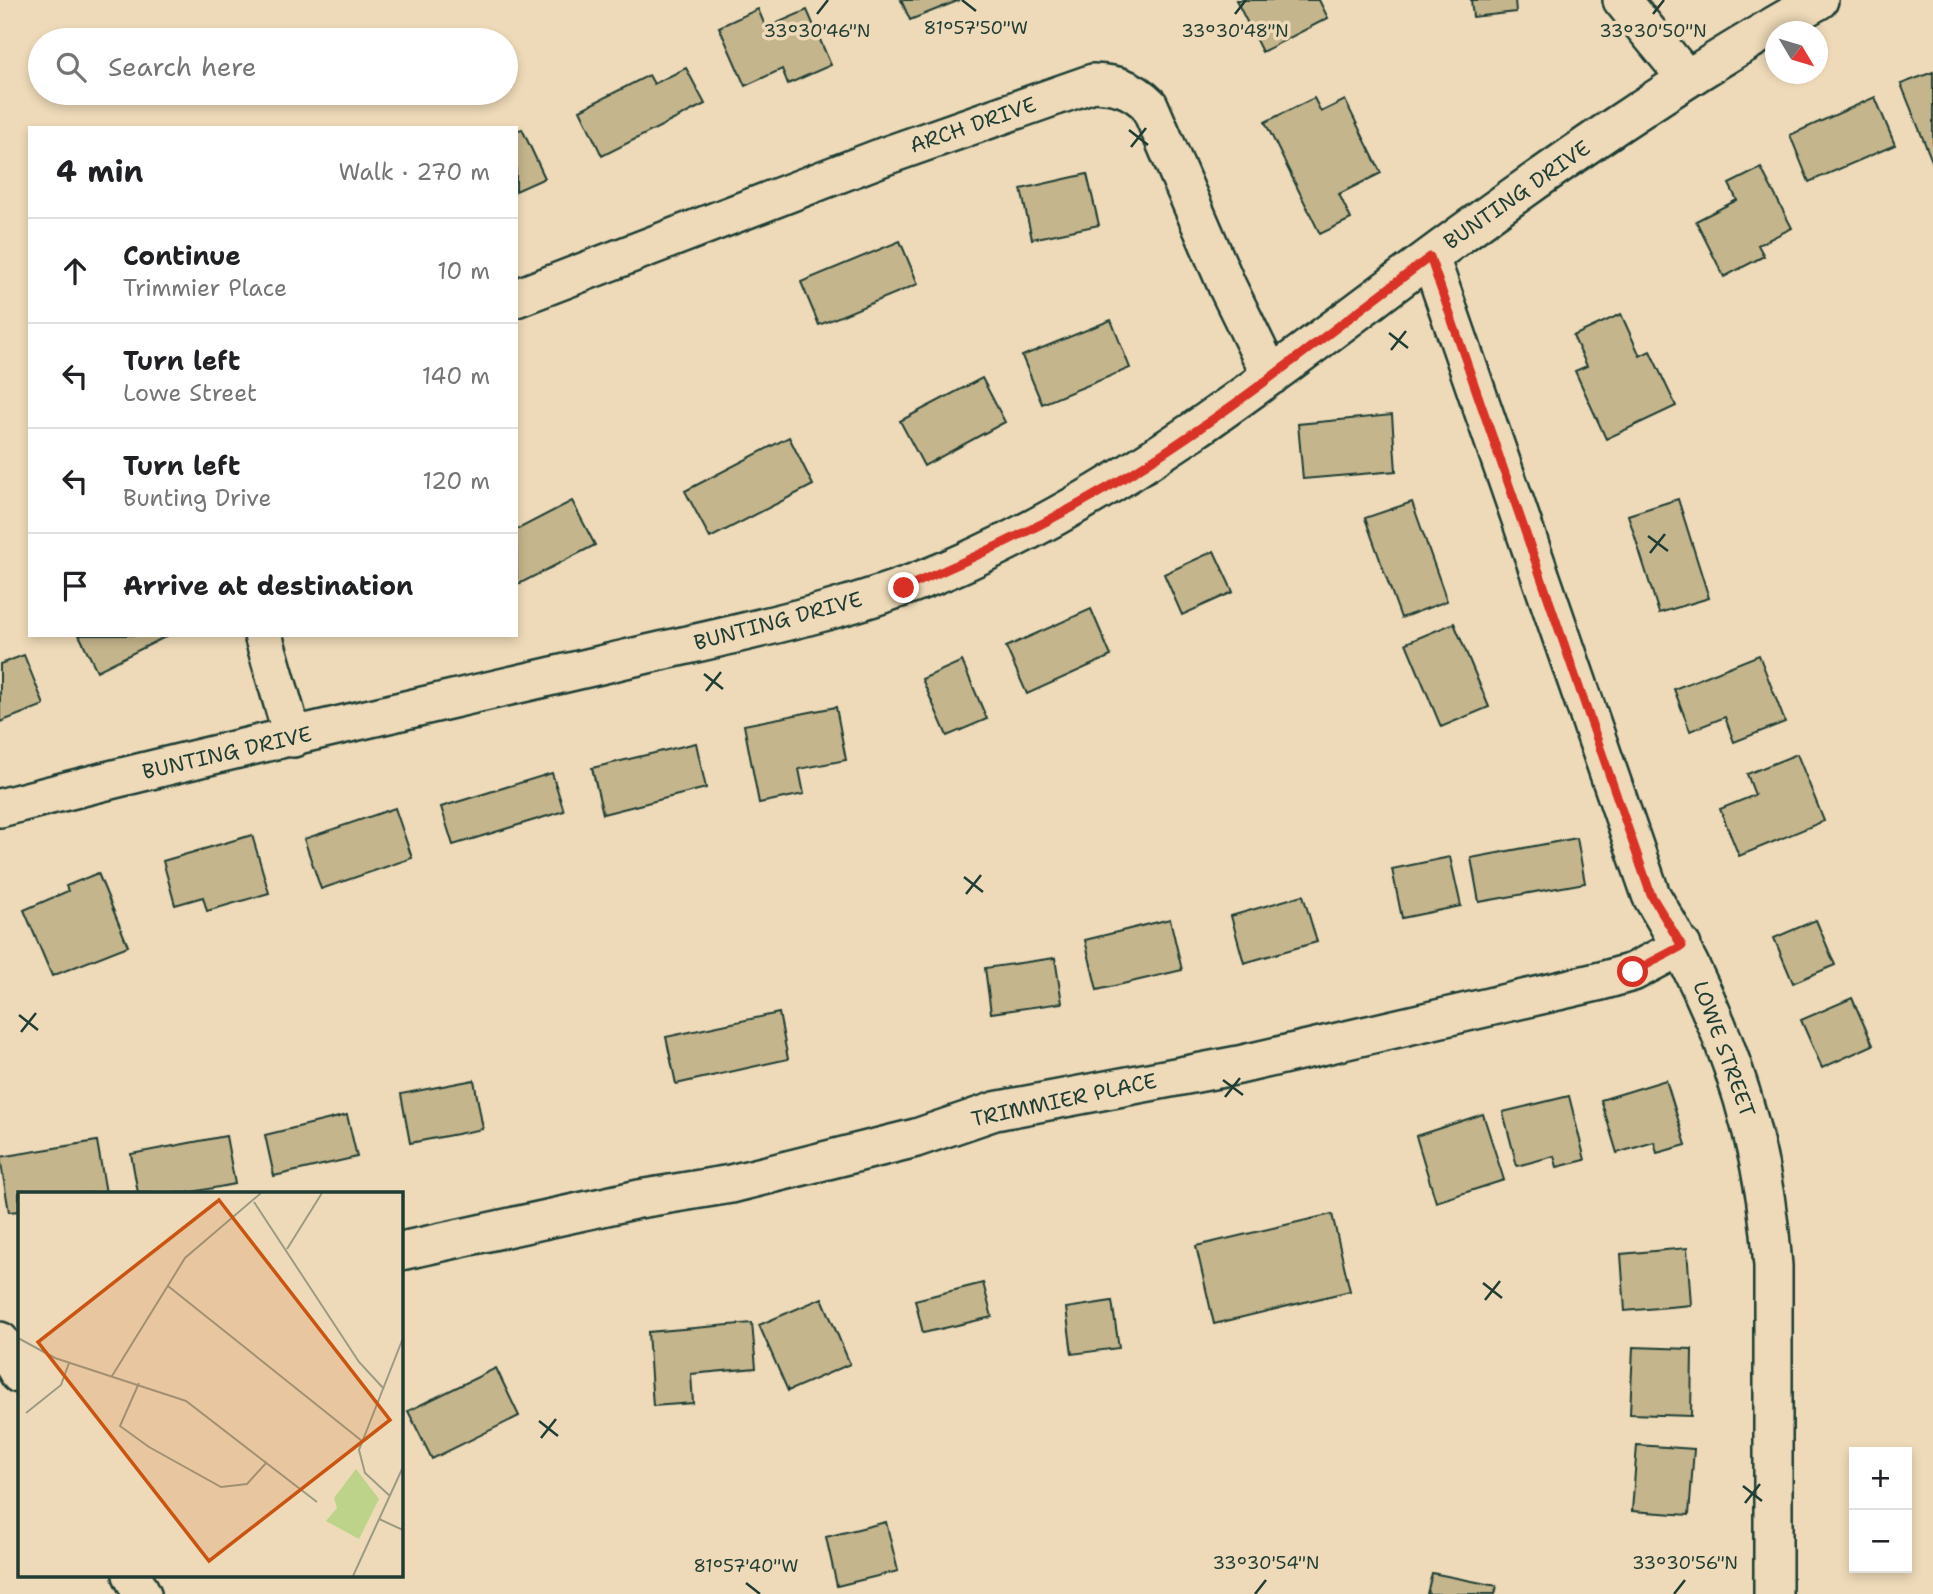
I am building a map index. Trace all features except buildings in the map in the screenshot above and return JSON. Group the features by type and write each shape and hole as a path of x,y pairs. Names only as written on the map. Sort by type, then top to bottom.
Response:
{"street":[{"path":"1622,0 1687,79"},
{"name":"BUNTING DRIVE","path":"0,808 742,632 904,588 979,556 1067,511 1193,433 1538,177 1687,79 1819,0"},
{"name":"ARCH DRIVE","path":"518,297 886,156 1093,83 1111,83 1126,87 1149,105 1227,286 1271,376"},
{"name":"LOWE STREET","path":"1430,257 1651,895 1682,946 1702,987 1748,1109 1770,1212 1776,1437 1773,1594"},
{"path":"264,637 293,738"},
{"name":"TRIMMIER PLACE","path":"402,1251 639,1199 731,1184 916,1138 995,1111 1239,1065 1601,981 1633,972 1682,946"},
{"path":"133,1576 142,1594"}],"route":[{"path":"904,588 979,556 1056,517 1131,474 1203,426 1430,257 1651,895 1682,946 1633,972"}]}
